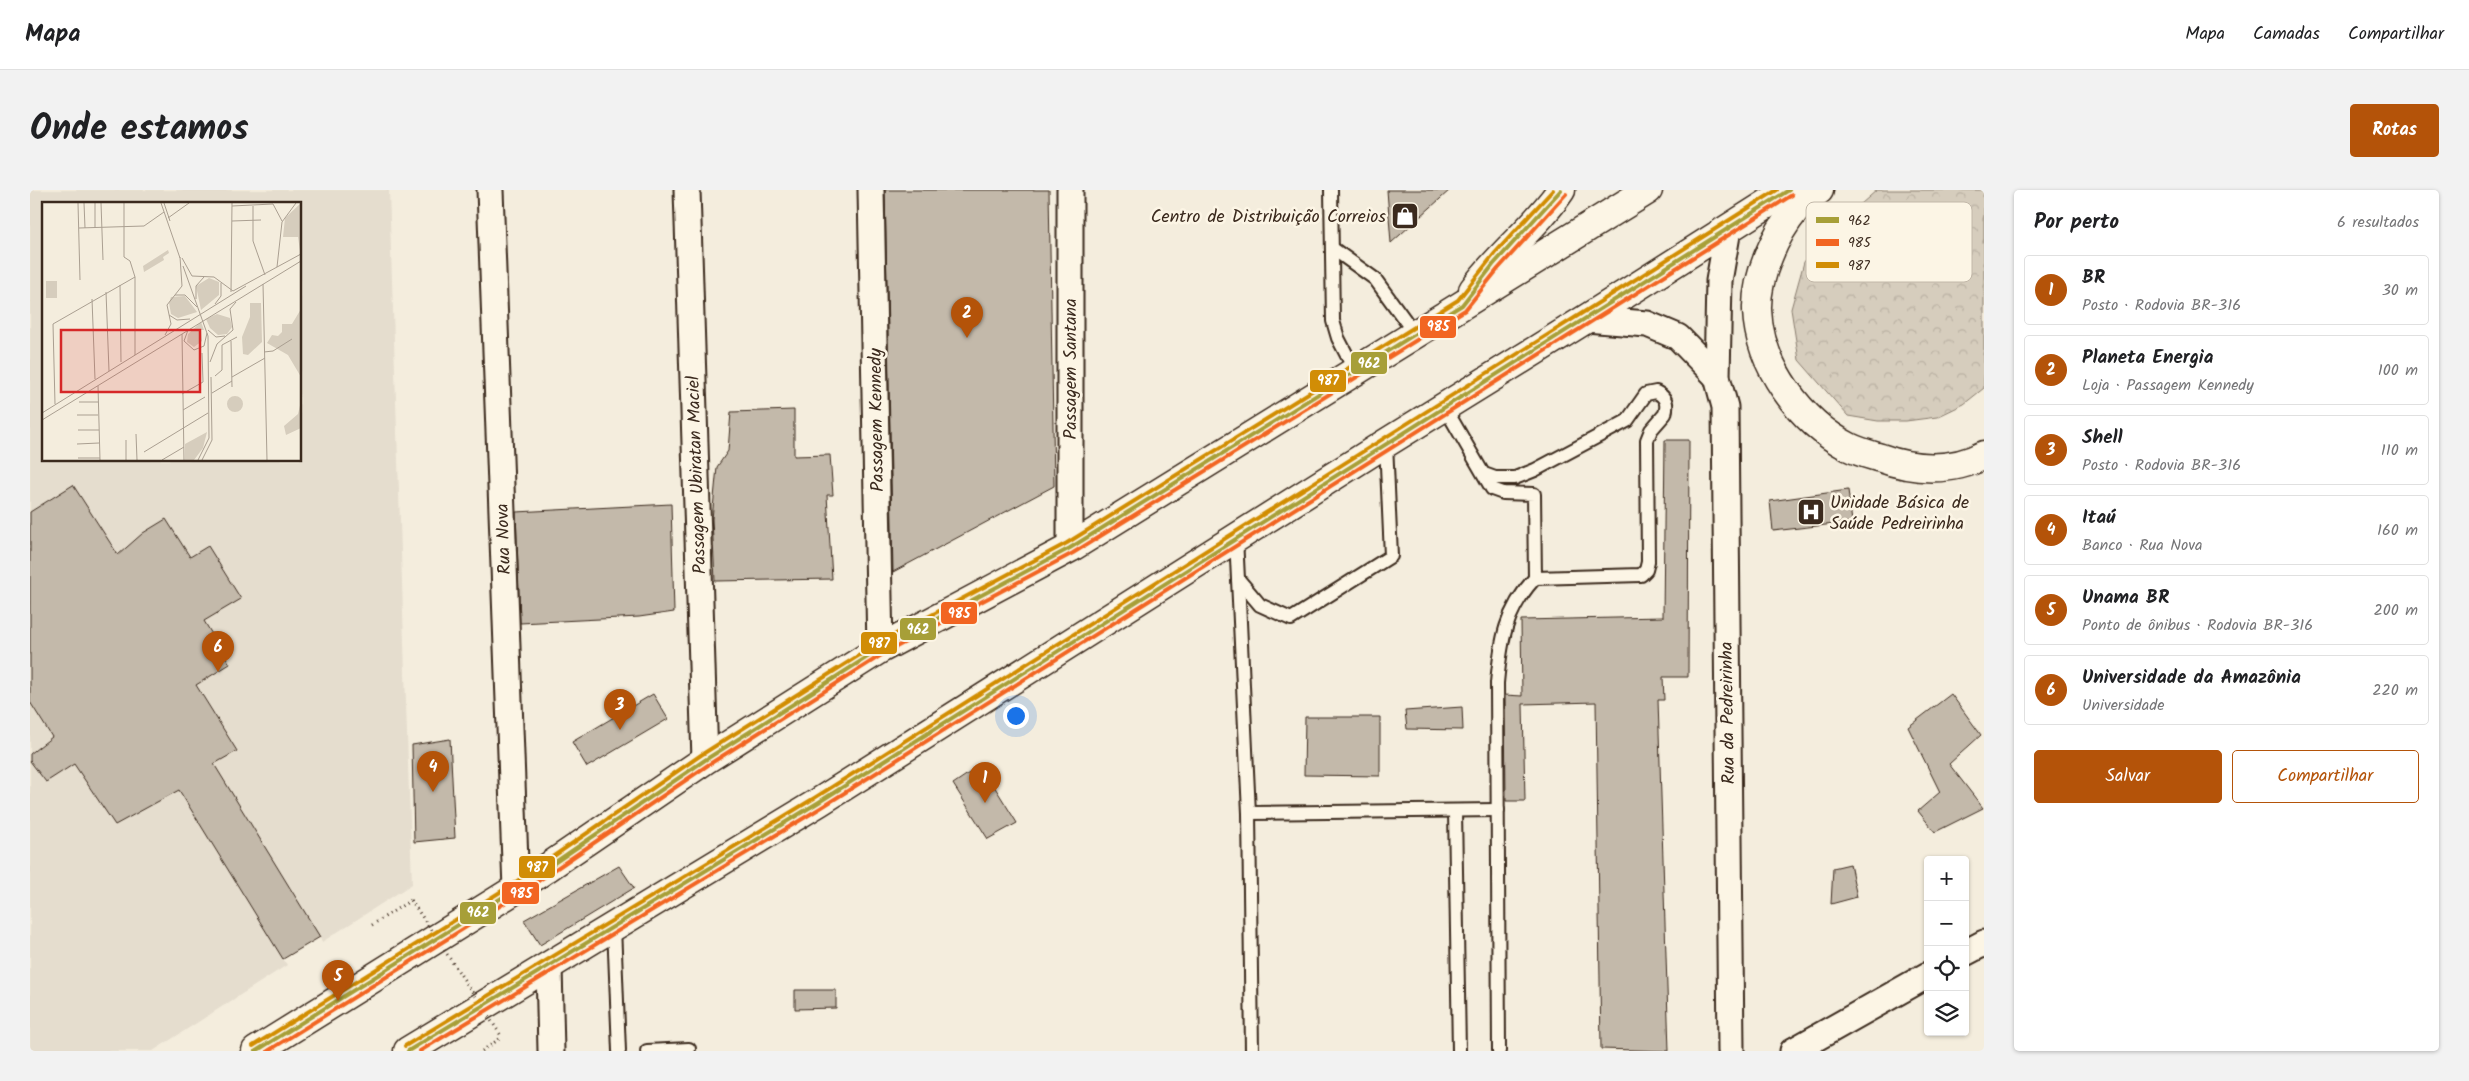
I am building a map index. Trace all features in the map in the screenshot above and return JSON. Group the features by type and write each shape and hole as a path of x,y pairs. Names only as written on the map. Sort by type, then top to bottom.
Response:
{"highway":[{"path":"1462,305 1482,278 1515,241 1548,209 1561,190"},
{"path":"256,1051 516,889 705,760 880,649 1070,548 1648,190"},
{"path":"408,1051 819,802 1789,190"},
{"path":"1819,190 1797,208 1769,253 1757,310 1762,339 1787,393 1825,432 1850,447 1903,466 1936,468 1973,461 1984,455"}],"street":[{"name":"Rua Nova","path":"490,190 516,889"},
{"name":"Passagem Ubiratan Maciel","path":"687,190 705,760"},
{"name":"Passagem Kennedy","path":"871,190 880,649"},
{"name":"Passagem Santana","path":"1070,190 1070,548"},
{"name":"Rua da Pedreirinha","path":"1728,230 1719,281 1717,377 1725,407 1731,1051"},
{"path":"1586,319 1647,324 1678,338 1717,377"},
{"path":"1969,951 1984,942"},
{"path":"549,966 551,1051"},
{"path":"1793,1051 1924,976"}],"lane":[{"path":"1331,190 1333,321 1338,338 1354,371"},
{"path":"1332,248 1375,279 1415,334"},
{"path":"1484,474 1495,478 1514,478 1535,470 1627,421 1646,394 1656,392 1664,396 1666,404 1665,414 1651,430 1647,440 1648,562 1646,570 1641,575 1535,578"},
{"path":"1444,406 1492,489 1503,493 1534,494"},
{"path":"1238,579 1260,605 1291,619 1391,556 1386,443"},
{"path":"1498,1051 1497,683 1501,643 1508,617 1523,591 1535,578 1535,470"},
{"path":"1236,538 1249,813 1252,1051"},
{"path":"1455,810 1459,1051"},
{"path":"1249,813 1498,810"},
{"path":"614,927 619,1051"},
{"path":"647,1051 689,1049"}],"path":[{"path":"372,925 411,900 502,1037 482,1051"}],"shaded area":[{"path":"30,190 389,190 412,884 322,942 320,937 283,959 287,965 153,1051 30,1051"}],"green space":[{"path":"1877,190 1984,190 1984,388 1964,404 1937,417 1906,421 1878,421 1848,416 1799,360 1791,309 1806,259 1806,282 1972,282 1972,202 1863,202"}],"building":[{"path":"885,190 1049,190 1054,486 893,572"},
{"name":"Centro de Distribuição Correios","path":"1387,190 1450,190 1391,243"},
{"path":"794,410 794,456 830,455 833,495 827,495 832,579 715,581 712,519 717,467 728,451 731,412"},
{"path":"1665,440 1689,440 1688,677 1663,677 1664,700 1658,700 1669,1051 1601,1049 1596,702 1523,704 1525,801 1506,801 1505,695 1522,696 1521,620 1663,617"},
{"path":"73,485 118,555 143,533 166,519 190,557 208,546 241,599 204,621 230,664 196,685 237,751 214,764 320,937 283,959 179,790 115,825 74,764 46,782 30,761 30,754 52,737 30,702 30,512"},
{"name":"Unidade Básica de Saúde Pedreirinha","path":"1848,490 1852,522 1773,531 1770,501"},
{"path":"671,504 674,612 639,617 520,623 516,512"},
{"path":"653,694 668,719 587,767 572,742"},
{"path":"1951,694 1981,735 1949,764 1983,808 1935,832 1918,811 1940,792 1908,727"},
{"path":"1462,707 1463,730 1407,729 1405,711"},
{"path":"1305,717 1380,717 1380,776 1304,775"},
{"path":"450,739 455,838 414,842 412,745"},
{"path":"981,765 1017,823 988,839 953,784"},
{"path":"1850,864 1857,897 1831,904 1833,868"},
{"path":"619,866 634,888 540,945 524,920"},
{"path":"795,990 836,990 836,1008 795,1009"}],"transit line":[{"name":"987","path":"253,1046 513,884 701,755 877,644 1067,543 1458,300 1495,253 1553,190"},
{"name":"962","path":"256,1051 516,889 705,760 880,649 1070,548 1462,305 1493,265 1561,190"},
{"name":"987","path":"405,1046 816,797 1777,190"},
{"name":"962","path":"408,1051 819,802 1789,190"},
{"name":"985","path":"268,1051 519,894 708,765 883,654 1073,553 1465,310 1498,269 1566,194"},
{"name":"985","path":"420,1051 822,807 1792,195"}],"place":[{"name":"Centro de Distribuição Correios","path":"1405,216"},
{"name":"Planeta Energia","path":"967,338"},
{"name":"Unidade Básica de Saúde Pedreirinha","path":"1811,512"},
{"name":"Universidade da Amazônia","path":"218,672"},
{"name":"Shell","path":"620,730"},
{"name":"Itaú","path":"433,792"},
{"name":"BR","path":"985,803"},
{"name":"Unama BR","path":"338,1001"}]}
